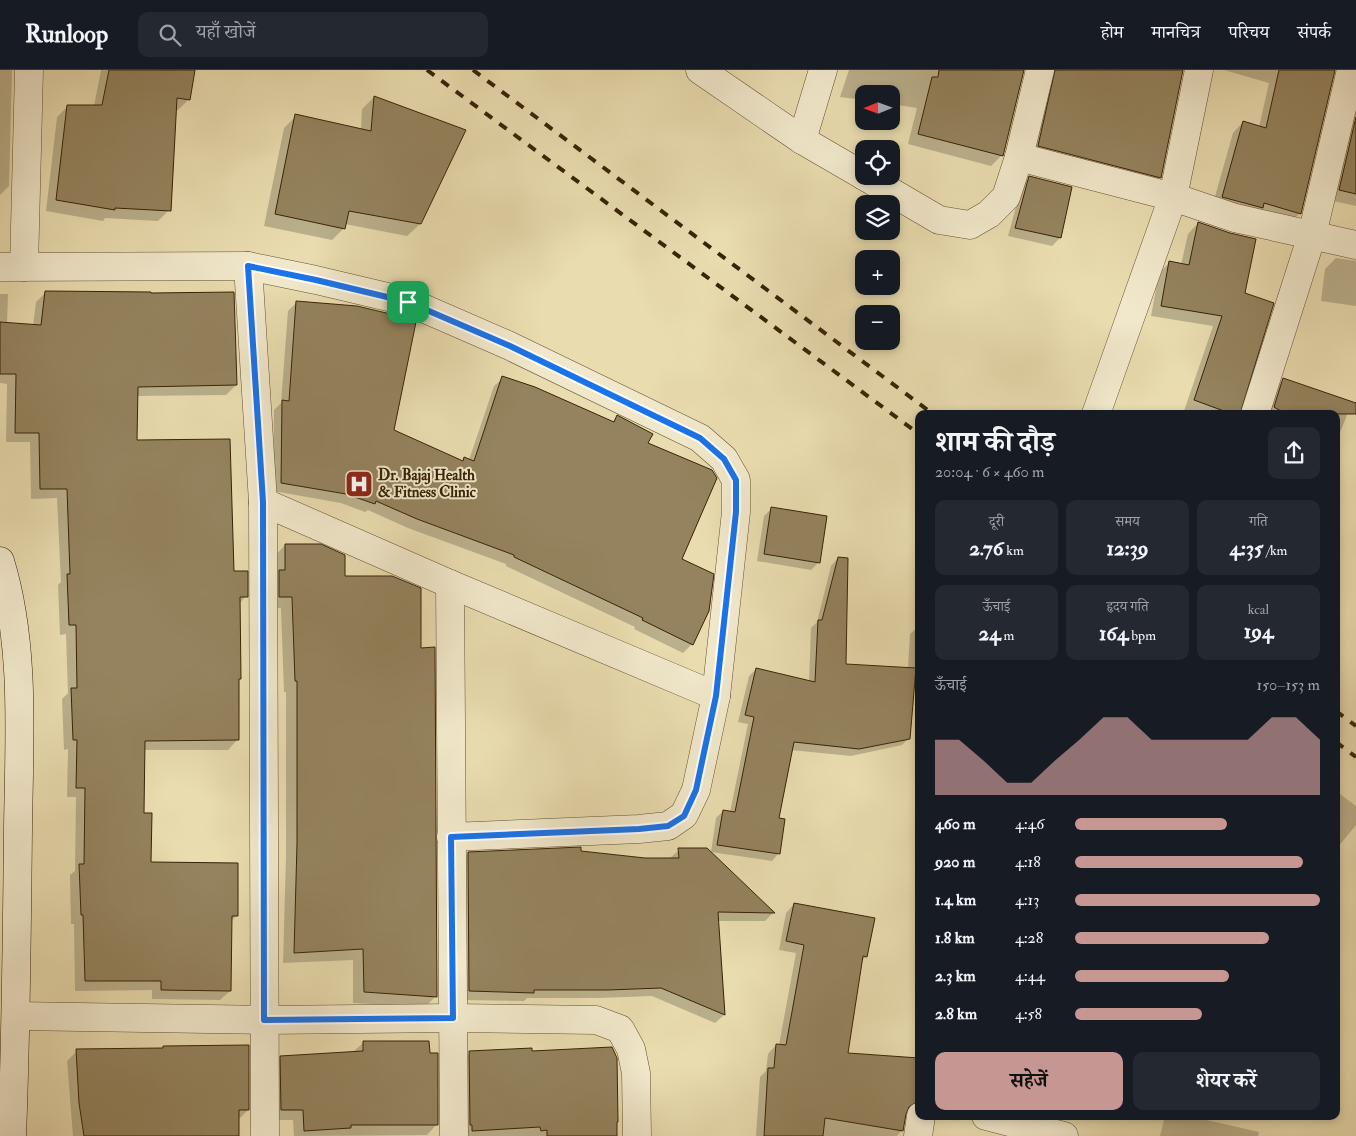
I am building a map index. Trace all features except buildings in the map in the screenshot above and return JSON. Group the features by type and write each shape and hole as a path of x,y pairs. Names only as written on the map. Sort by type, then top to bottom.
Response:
{"street":[{"path":"29,70 12,267 248,266 408,302 510,346 700,438 724,459 736,480 736,512 716,696 696,790 684,816 668,826 639,829 451,837"},
{"path":"700,70 802,140 855,171"},
{"path":"802,140 823,70"},
{"path":"879,185 939,220 970,225 989,214 1006,197 1019,157 1040,70"},
{"path":"1097,410 1173,197 1199,70"},
{"path":"1256,410 1312,235 1351,70"},
{"path":"1019,157 1173,197 1235,218 1356,245"},
{"path":"248,266 263,502 265,1136"},
{"path":"263,502 450,584 716,696"},
{"path":"0,561 6,583 15,639 20,714 8,974 16,1016 12,1136"},
{"path":"450,584 454,1136"},
{"path":"16,1016 264,1020 453,1018 596,1020 620,1029 631,1049 636,1073 636,1136"},
{"path":"918,1136 920,1120"},
{"path":"1002,1120 1064,1136"}],"railway":[{"path":"427,70 915,431"},
{"path":"473,70 928,410"},
{"path":"1340,714 1356,726"},
{"path":"1340,745 1356,757"}],"place":[{"name":"Dr. Bajaj Health & Fitness Clinic","path":"359,484"}],"route":[{"path":"248,266 408,302 510,346 700,438 724,459 736,480 736,512 716,696 696,790 684,816 668,826 639,829 451,837 453,1018 264,1020 263,502 248,266"}]}
